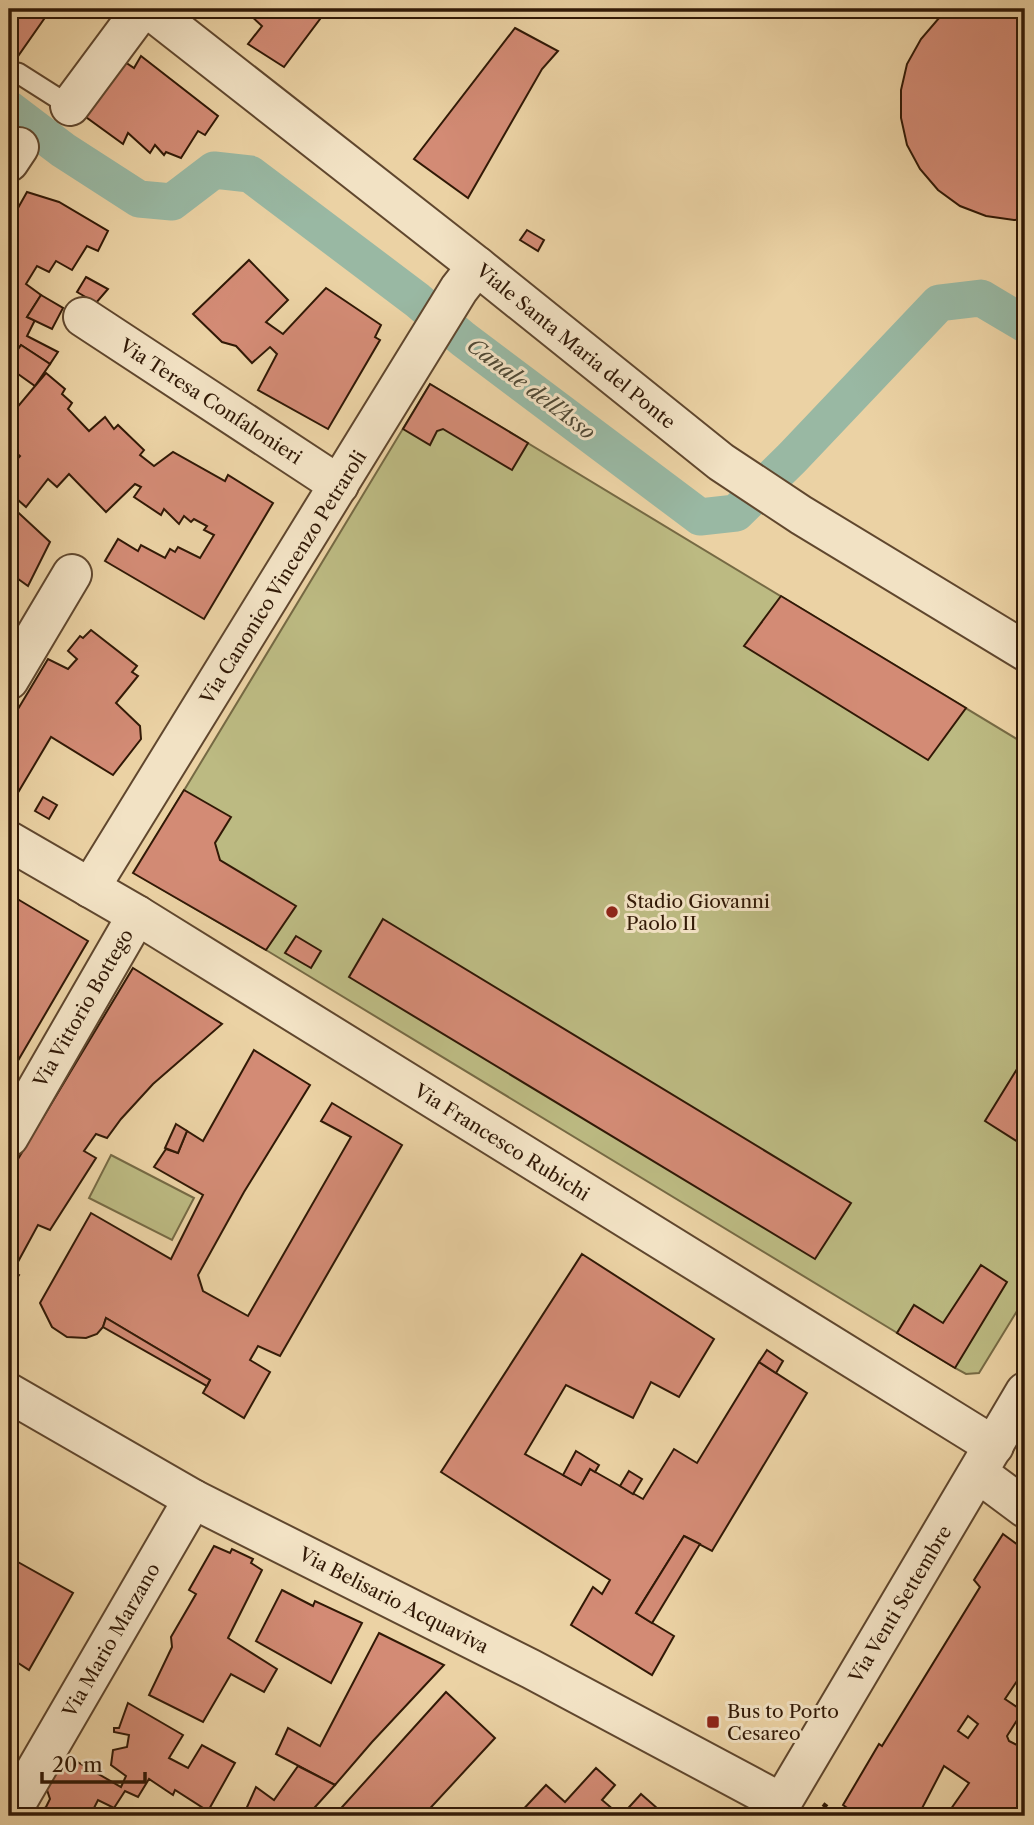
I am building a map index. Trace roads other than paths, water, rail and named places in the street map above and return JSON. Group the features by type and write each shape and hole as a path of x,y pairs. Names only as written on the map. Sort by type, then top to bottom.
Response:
{"street":[{"path":"70,106 142,9"},
{"name":"Viale Santa Maria del Ponte","path":"149,9 468,278 721,462 801,515 1025,651"},
{"name":"Via Canonico Vincenzo Petraroli","path":"90,888 468,278"},
{"name":"Via Teresa Confalonieri","path":"83,317 339,485"},
{"path":"9,680 72,575"},
{"name":"Via Francesco Rubichi","path":"9,841 136,915 986,1460 1025,1508"},
{"name":"Via Vittorio Bottego","path":"9,1137 136,915"},
{"name":"Via Venti Settembre","path":"778,1810 1025,1392"},
{"name":"Via Belisario Acquaviva","path":"9,1393 193,1499 531,1669 778,1810"},
{"name":"Via Mario Marzano","path":"9,1816 193,1499"}],"lane":[{"path":"18,73 70,106"}],"waterway":[{"name":"Canale dell'Asso","path":"9,109 63,150 139,199 172,202 214,170 250,174 417,300 463,339 700,517 736,513 939,303 981,298 1025,324"}],"place":[{"name":"Stadio Giovanni Paolo II","path":"612,912"},
{"name":"Bus to Porto Cesareo","path":"713,1722"}]}
